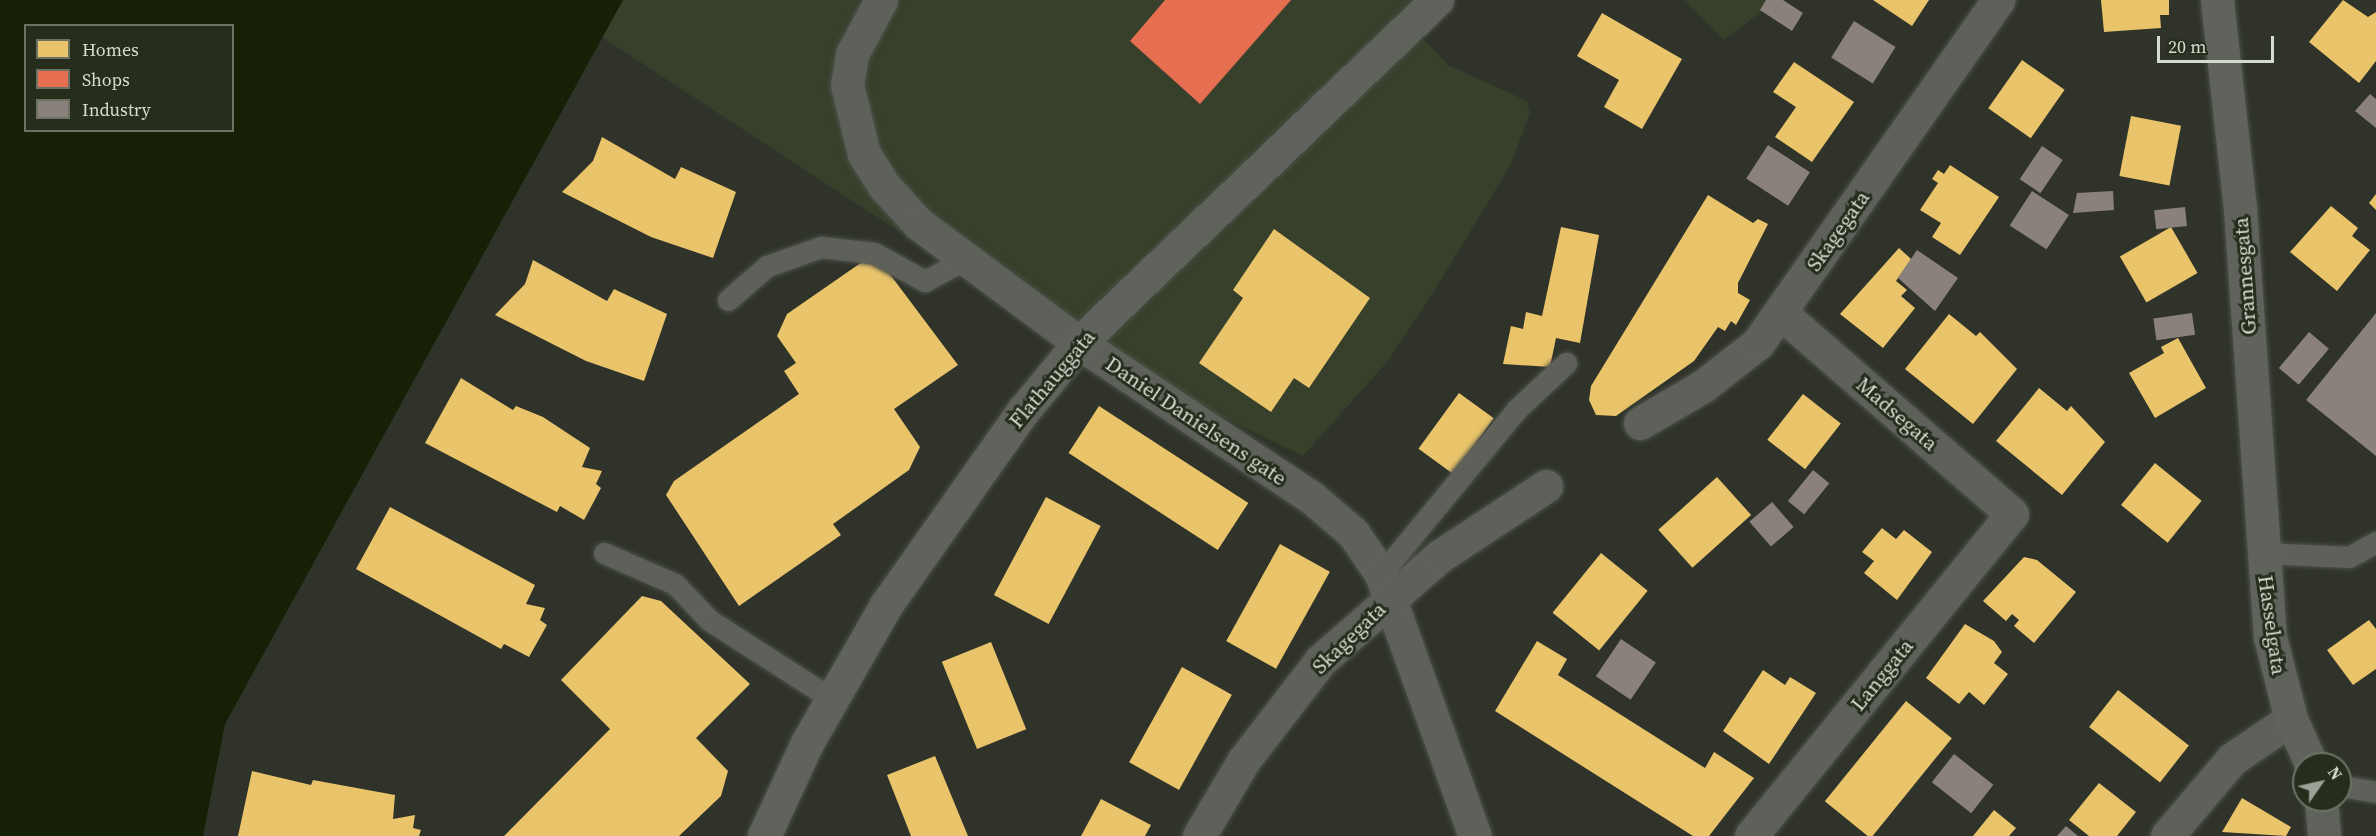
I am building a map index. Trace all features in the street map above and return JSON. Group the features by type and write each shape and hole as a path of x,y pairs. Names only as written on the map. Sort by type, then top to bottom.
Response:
{"street":[{"name":"Daniel Danielsens gate","path":"881,0 852,54 847,85 853,123 885,187 919,224 1079,343 1311,497 1353,533 1384,588 1475,836"},
{"name":"Flathauggata","path":"764,836 832,699 886,605 958,500 1079,343 1437,0"},
{"name":"Skagegata","path":"1640,423 1703,386 1758,343 1782,313 1998,0"},
{"name":"Grannesgata","path":"2217,0 2240,209 2263,553"},
{"name":"Madsegata","path":"1782,313 2012,514"},
{"name":"Skagegata","path":"1199,836 1244,760 1321,660 1384,588 1440,556 1546,486"},
{"name":"Langgata","path":"1751,836 2012,514"},
{"name":"Hasselgata","path":"2263,553 2270,637 2291,719 2306,752"},
{"path":"2167,836 2232,759 2291,719"},
{"path":"2321,812 2324,836"}],"lane":[{"path":"729,300 767,266 821,247 874,253 925,281 966,259"},
{"path":"1384,588 1516,410 1566,363"},
{"path":"2263,553 2349,557 2376,542"},
{"path":"604,553 675,584 709,620 832,699"},
{"path":"2352,788 2376,792"}],"shaded area":[{"path":"0,0 623,0 225,724 203,836 0,836"},
{"path":"623,0 1425,0 1412,27 1448,65 1527,101 1530,114 1510,166 1428,301 1387,362 1303,456 1066,341 602,37"},
{"path":"1685,0 1777,0 1724,40"}],"building: Homes":[{"path":"1873,0 1929,0 1912,26"},
{"path":"2101,0 2169,0 2169,15 2160,15 2161,28 2104,32"},
{"path":"2343,0 2368,17 2376,12 2376,61 2359,83 2309,42"},
{"path":"1602,13 1682,59 1642,129 1604,107 1619,80 1577,56"},
{"path":"2022,60 2065,90 2031,138 1988,108"},
{"path":"1794,62 1854,102 1812,162 1775,137 1796,107 1773,92"},
{"path":"2131,116 2181,126 2169,186 2119,176"},
{"path":"602,137 675,179 681,167 736,192 713,258 651,237 562,192 593,161"},
{"path":"1950,165 1999,197 1960,255 1932,237 1941,223 1920,210 1938,183 1932,179 1938,170 1944,174"},
{"path":"2376,194 2376,210 2369,203"},
{"path":"1708,195 1753,223 1758,219 1768,224 1738,283 1738,293 1750,300 1736,325 1731,321 1725,331 1718,327 1694,361 1616,416 1596,415 1589,400 1591,386"},
{"path":"2331,206 2358,228 2352,236 2370,250 2337,291 2290,252"},
{"path":"1561,227 1599,235 1580,343 1556,338 1550,367 1503,364 1511,326 1523,329 1526,312 1542,316"},
{"path":"2171,227 2198,273 2146,302 2120,256"},
{"path":"1274,229 1370,298 1309,388 1294,378 1271,412 1199,363 1243,298 1233,290"},
{"path":"1899,248 1911,259 1896,281 1907,290 1901,296 1915,308 1883,348 1840,314"},
{"path":"533,260 607,301 614,289 667,314 644,381 586,361 495,315 525,284"},
{"path":"865,260 886,269 958,365 894,409 920,447 909,470 833,524 841,535 739,606 666,495 674,481 799,394 784,371 796,363 777,336 787,314"},
{"path":"1949,314 1976,336 1980,332 2017,369 1973,424 1905,369"},
{"path":"2178,338 2206,388 2155,418 2129,373 2164,353 2161,347"},
{"path":"461,378 513,410 516,406 543,417 590,448 582,467 602,471 596,484 601,488 584,520 560,506 557,512 425,443"},
{"path":"2039,388 2067,411 2071,406 2105,442 2062,495 1996,441"},
{"path":"1459,393 1494,418 1453,474 1418,449"},
{"path":"1803,394 1841,424 1805,469 1767,440"},
{"path":"1099,406 1248,503 1218,550 1069,453"},
{"path":"2155,463 2202,501 2168,543 2121,505"},
{"path":"1717,477 1751,515 1692,568 1658,530"},
{"path":"1046,497 1101,526 1049,624 994,595"},
{"path":"390,507 535,585 526,604 545,608 540,620 547,625 529,657 504,644 501,649 356,569"},
{"path":"1882,528 1896,539 1904,530 1932,552 1897,600 1864,573 1874,561 1862,552"},
{"path":"1280,544 1330,572 1276,669 1226,641"},
{"path":"1601,553 1648,591 1599,651 1553,613"},
{"path":"2024,557 2037,560 2076,592 2034,643 2014,626 2019,620 2012,614 2006,621 1983,601"},
{"path":"642,596 661,601 750,684 696,738 728,771 721,796 679,836 504,836 610,729 561,680"},
{"path":"2369,620 2376,629 2376,669 2353,685 2327,650"},
{"path":"1965,624 1994,641 2002,652 1994,663 2008,674 1984,705 1969,692 1959,704 1926,678"},
{"path":"1537,641 1567,659 1558,675 1705,768 1714,752 1754,778 1709,836 1693,836 1495,711"},
{"path":"991,642 1026,729 977,749 942,662"},
{"path":"1182,667 1232,695 1179,790 1129,762"},
{"path":"1763,670 1785,685 1790,677 1816,693 1769,764 1723,731"},
{"path":"2118,690 2189,745 2160,782 2089,727"},
{"path":"1906,701 1952,738 1873,836 1868,836 1825,801"},
{"path":"935,756 968,836 911,836 887,775"},
{"path":"252,771 311,785 313,780 395,795 393,819 415,815 413,828 421,830 419,836 238,836"},
{"path":"2099,783 2136,812 2117,836 2089,836 2069,820"},
{"path":"2242,798 2291,827 2286,836 2222,832"},
{"path":"1101,799 1151,825 1145,836 1081,836"},
{"path":"1994,810 2016,828 2009,836 1973,836"}],"building: Shops":[{"path":"1165,0 1291,0 1200,104 1130,41"}],"building: Industry":[{"path":"1766,0 1783,0 1803,13 1792,31 1760,10"},
{"path":"1854,21 1896,47 1873,83 1831,57"},
{"path":"2370,94 2376,99 2376,128 2355,111"},
{"path":"1768,145 1810,172 1788,206 1746,179"},
{"path":"2042,146 2063,160 2040,193 2020,179"},
{"path":"2032,191 2069,215 2047,249 2010,225"},
{"path":"2113,191 2114,210 2073,213 2077,193"},
{"path":"2185,207 2187,226 2156,229 2154,210"},
{"path":"1917,250 1958,278 1935,311 1898,278"},
{"path":"2192,313 2195,335 2156,340 2153,318"},
{"path":"2376,313 2376,456 2306,400"},
{"path":"2309,332 2329,349 2299,385 2279,368"},
{"path":"1813,470 1829,483 1804,514 1788,501"},
{"path":"1772,502 1794,527 1771,547 1749,522"},
{"path":"1621,639 1656,662 1631,700 1596,676"},
{"path":"1954,754 1993,785 1971,813 1932,782"},
{"path":"2066,826 2078,836 2057,836"}]}
